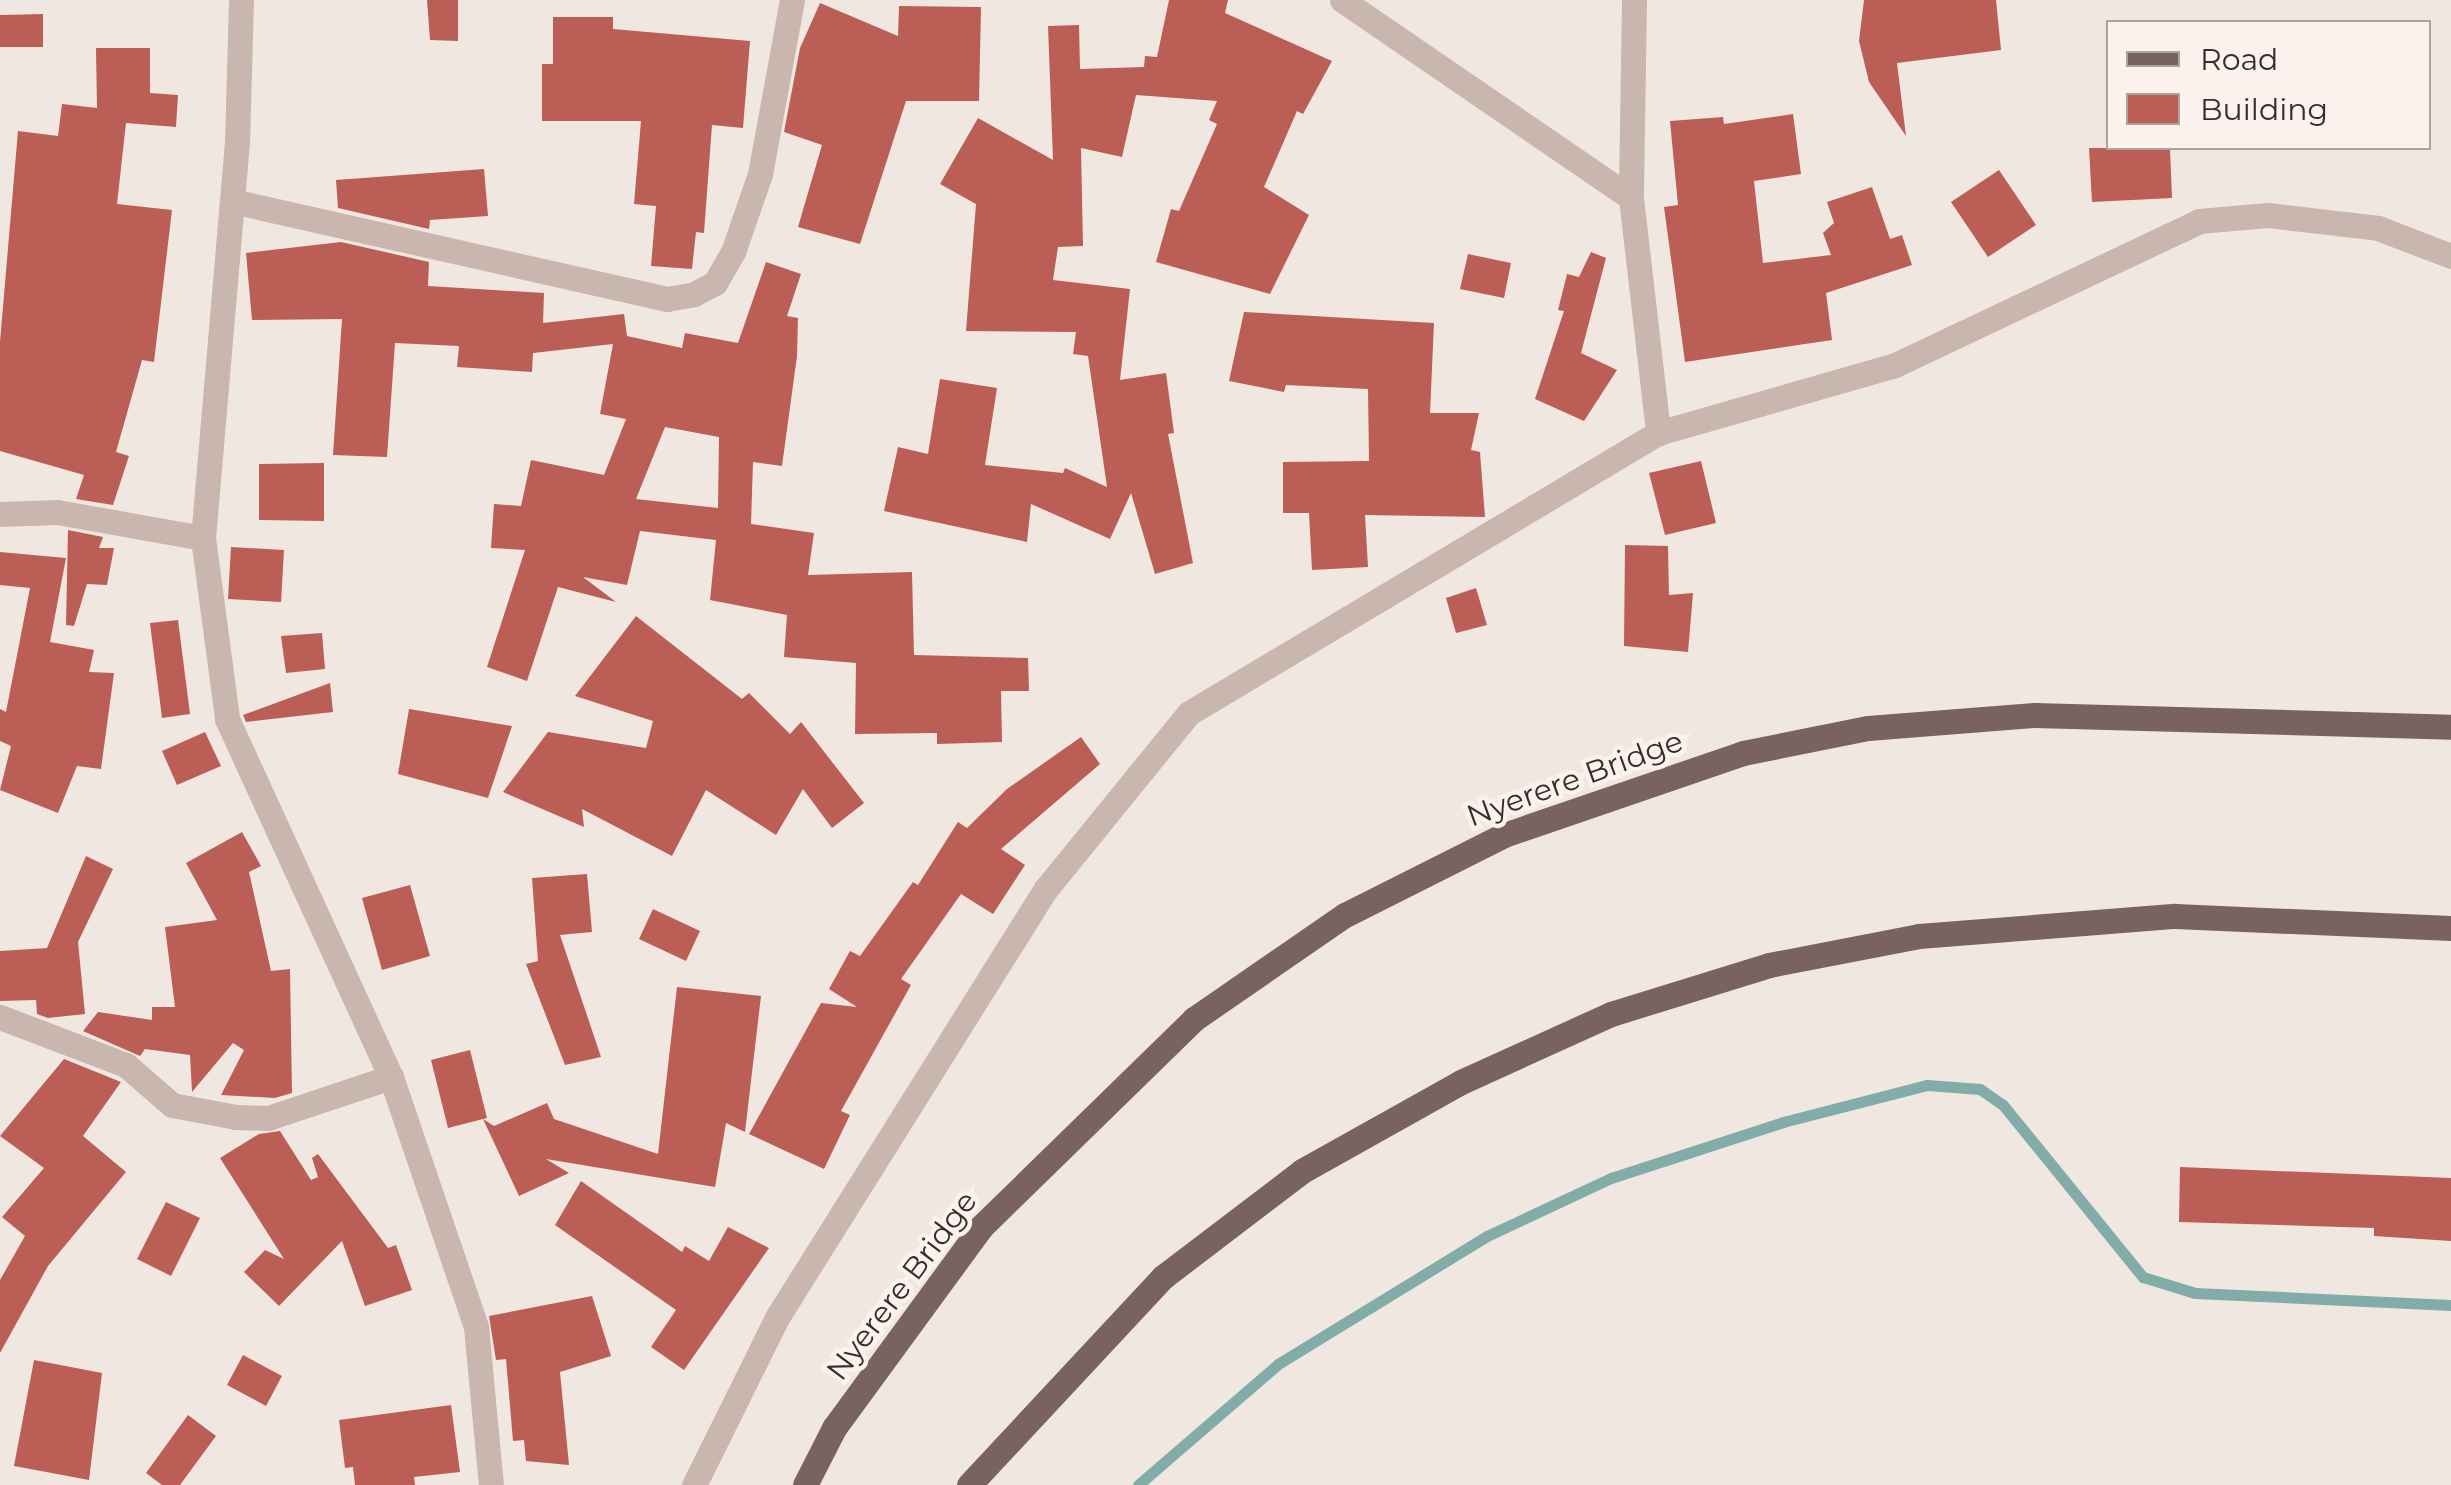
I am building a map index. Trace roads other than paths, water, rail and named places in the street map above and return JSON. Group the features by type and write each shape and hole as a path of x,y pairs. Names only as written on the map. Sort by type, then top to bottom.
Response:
{"main road":[{"name":"Nyerere Bridge","path":"805,1485 834,1428 981,1227 1194,1019 1344,915 1504,836 1743,753 1868,728 2034,715 2451,727"},
{"path":"969,1485 1163,1277 1302,1171 1461,1082 1611,1014 1769,965 1919,936 2176,916 2451,928"}],"street":[{"path":"241,0 232,201 203,538 227,719 391,1077 476,1326 491,1485"},
{"path":"232,201 648,295 694,294 715,283 732,252 760,174 792,0"},
{"path":"1342,0 1631,198"},
{"path":"1634,0 1631,198 1658,434"},
{"path":"694,1485 778,1316 1046,890 1190,713 1658,434 1895,365 2199,221 2268,215 2378,228 2451,256"},
{"path":"0,514 57,512 203,538"},
{"path":"0,1017 126,1065 172,1105 236,1116 268,1118 391,1077"}],"waterway":[{"path":"1138,1485 1278,1364 1487,1236 1611,1178 1783,1122 1927,1085 1980,1089 2003,1105 2143,1277 2195,1293 2451,1305"}]}
